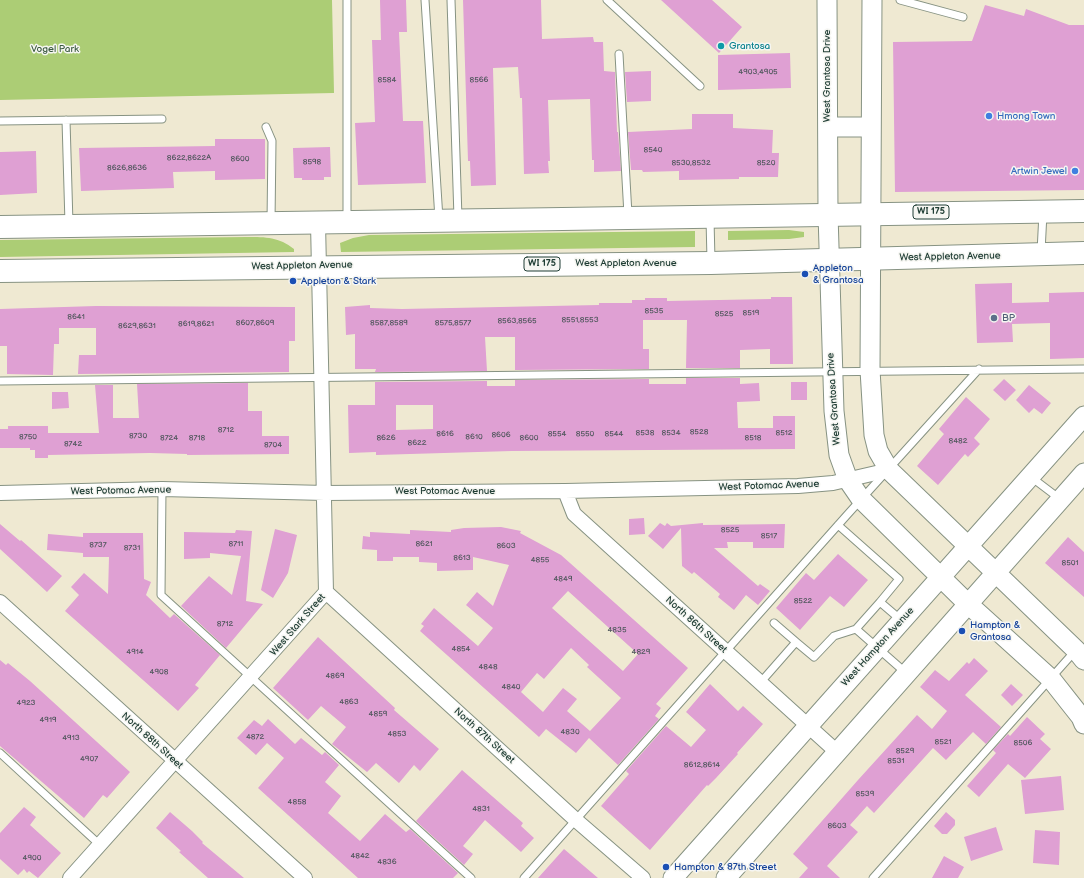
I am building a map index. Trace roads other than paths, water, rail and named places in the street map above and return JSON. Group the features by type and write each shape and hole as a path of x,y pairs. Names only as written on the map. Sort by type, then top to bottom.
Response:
{"main road":[{"name":"WI 175","path":"0,227 271,224 871,212 1084,212"},
{"name":"West Appleton Avenue","path":"0,271 319,266 711,263 1084,253"}],"street":[{"name":"West Grantosa Drive","path":"827,0 828,214 831,371 836,437 839,455 848,480 861,499 967,604 1051,679 1081,717 1084,724"},
{"path":"872,0 870,370 874,435 878,450 888,470 967,548 1080,655"},
{"path":"828,127 871,127"},
{"name":"West Stark Street","path":"70,878 251,679 326,592 325,493 320,378 318,223"},
{"name":"West Hampton Avenue","path":"673,878 1084,416"},
{"name":"West Potomac Avenue","path":"0,493 162,489 325,493 565,491 798,486 848,480 888,470"},
{"path":"726,878 1084,473"},
{"name":"North 86th Street","path":"565,491 574,514 837,752"},
{"name":"North 87th Street","path":"326,592 577,821 643,878"},
{"name":"North 88th Street","path":"0,602 175,762 305,878"}],"lane":[{"path":"347,0 347,222"},
{"path":"425,0 449,220"},
{"path":"449,220 451,0"},
{"path":"607,0 700,86"},
{"path":"900,0 963,18"},
{"path":"619,54 628,217"},
{"path":"0,121 162,119"},
{"path":"66,120 70,226"},
{"path":"266,127 272,141 271,224"},
{"path":"1041,254 1043,212"},
{"path":"710,216 711,263"},
{"path":"524,878 577,821 861,499 979,369"},
{"path":"0,381 870,370 1084,369"},
{"path":"1030,477 1060,500"},
{"path":"162,489 161,595 251,679 471,878"},
{"path":"774,623 814,657 834,636 856,629 899,579 838,525"},
{"path":"880,602 902,620"},
{"path":"856,629 906,673"},
{"path":"760,683 796,642"},
{"path":"873,878 1051,679 1080,655"},
{"path":"0,753 100,845"}],"place":[{"name":"Grantosa","path":"721,46"},
{"name":"Hmong Town","path":"989,116"},
{"name":"Artwin Jewel","path":"1075,171"},
{"name":"Appleton & Grantosa","path":"805,274"},
{"name":"Appleton & Stark","path":"293,281"},
{"name":"BP","path":"994,318"},
{"name":"Hampton & Grantosa","path":"962,631"},
{"name":"Hampton & 87th Street","path":"666,867"}],"park label":[{"name":"Vogel Park","path":"55,49"}]}
